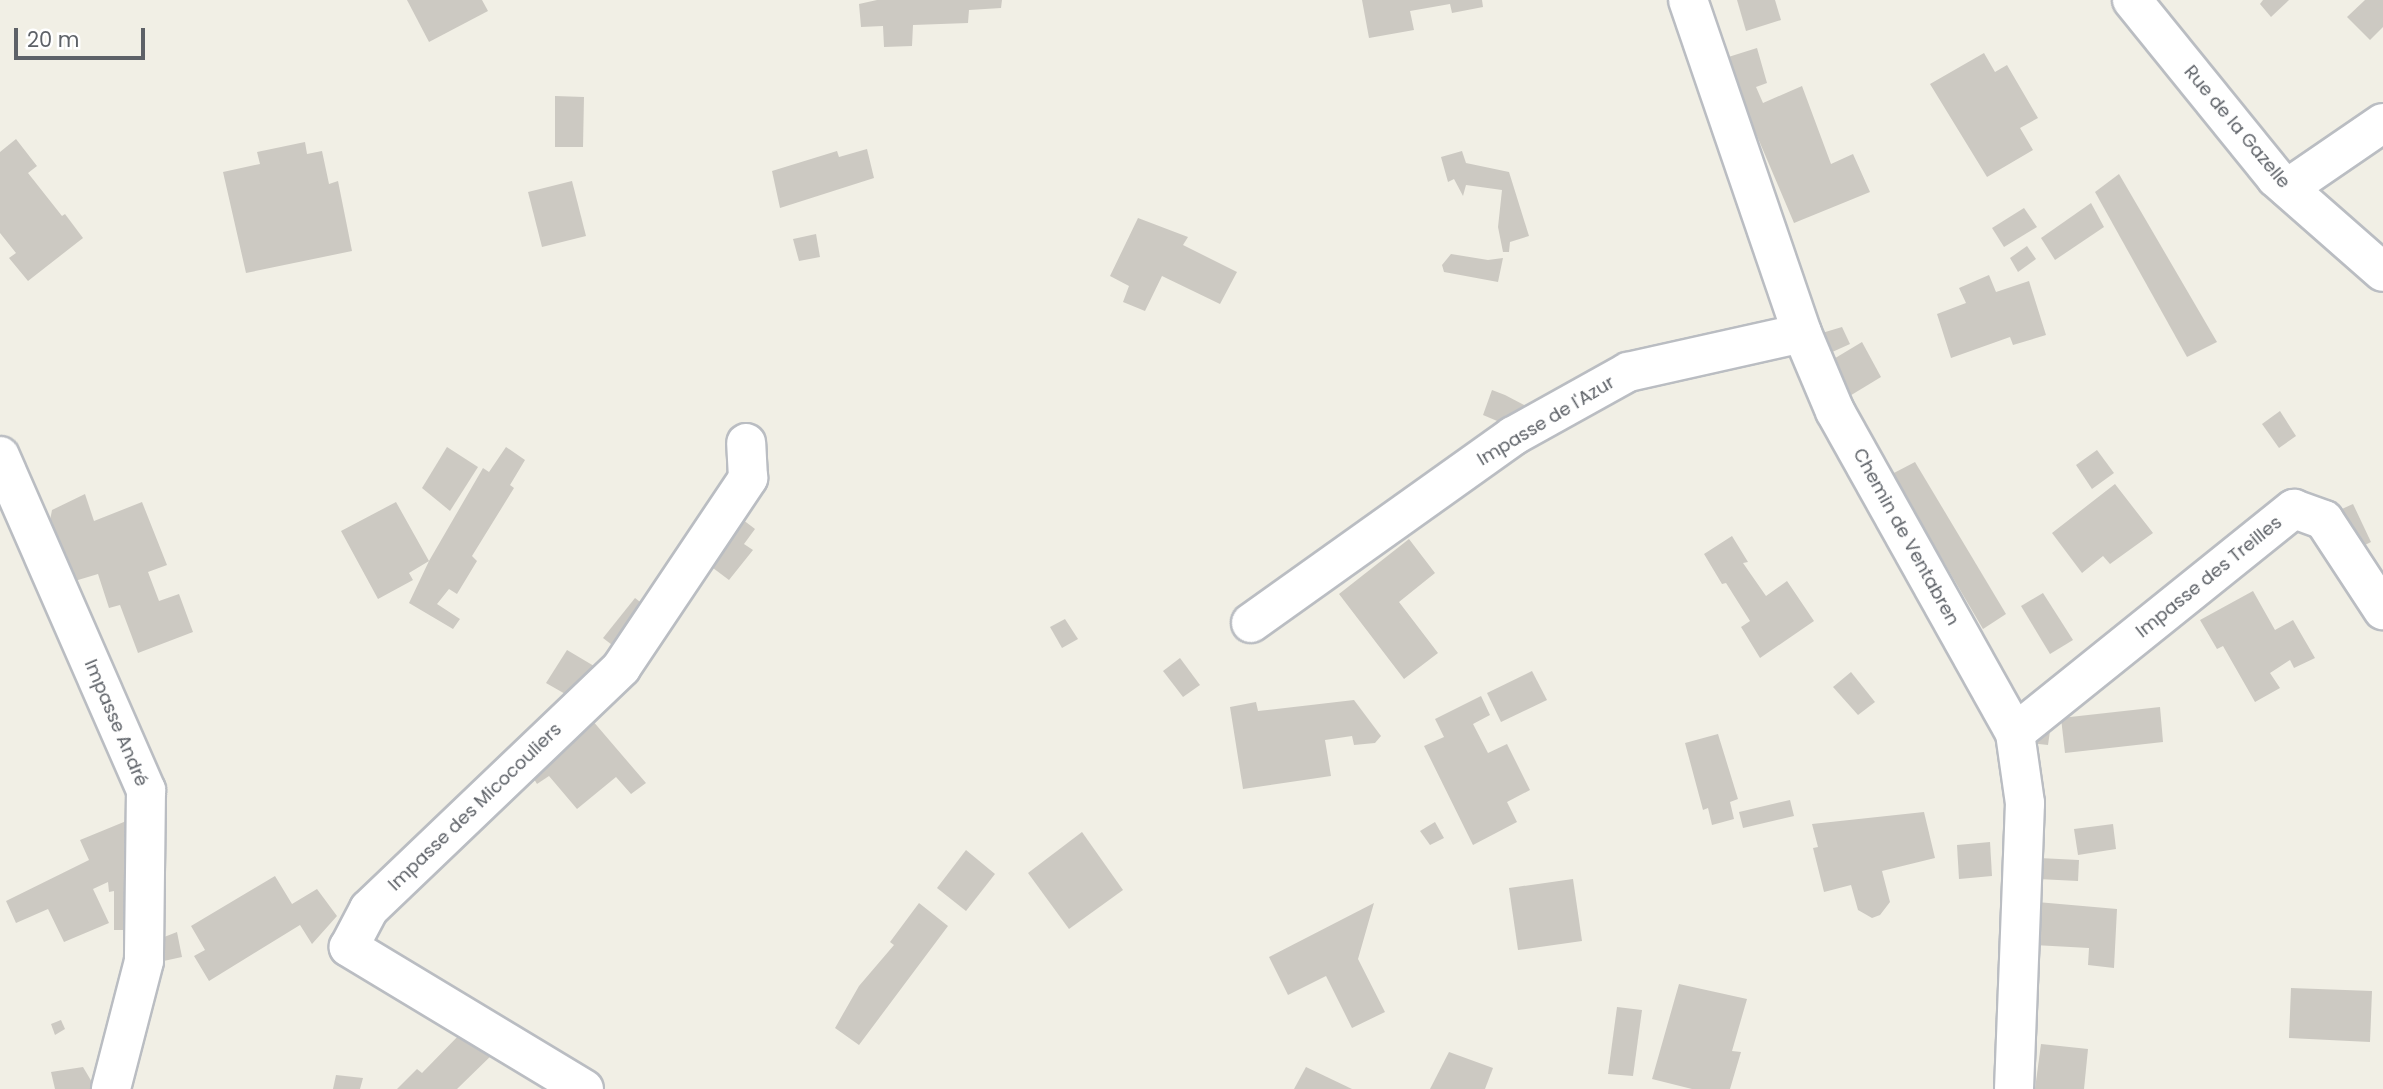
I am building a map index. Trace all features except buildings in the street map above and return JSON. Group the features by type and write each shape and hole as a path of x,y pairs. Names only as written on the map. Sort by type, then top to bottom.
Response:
{"street":[{"name":"Chemin de Ventabren","path":"1688,0 1802,333 1835,411 2015,733 2025,803 2014,1089"},
{"name":"Rue de la Gazelle","path":"2132,0 2288,188 2383,272"},
{"path":"2288,188 2383,123"},
{"name":"Impasse de l'Azur","path":"1251,623 1513,436 1629,372 1802,333"},
{"name":"Impasse des Micocouliers","path":"584,1089 349,947 369,909 621,668 748,478 746,443"},
{"name":"Impasse André","path":"0,456 146,790 144,961 111,1089"},
{"name":"Impasse des Treilles","path":"2015,733 2294,509 2325,520 2383,610"}]}
